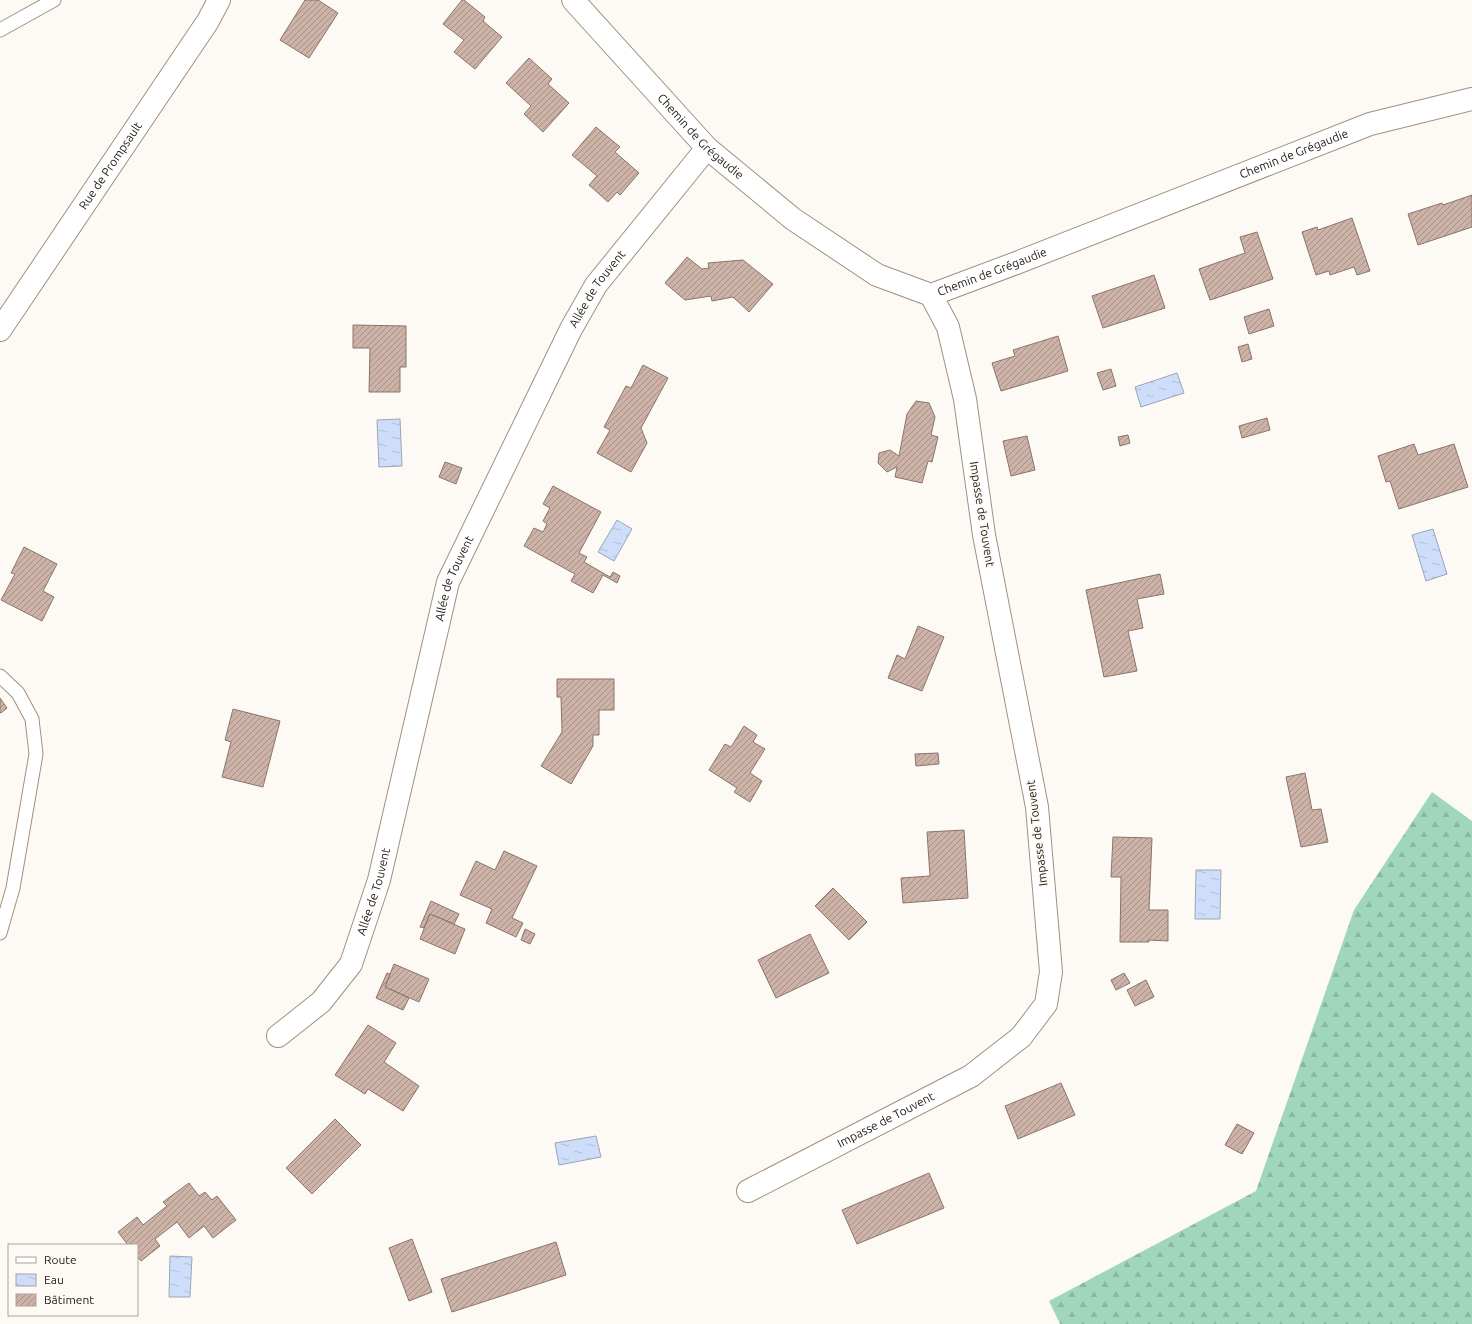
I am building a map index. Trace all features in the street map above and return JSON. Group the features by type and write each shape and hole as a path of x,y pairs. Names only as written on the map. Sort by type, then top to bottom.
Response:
{"street":[{"name":"Rue de Prompsault","path":"0,330 208,21 219,0"},
{"name":"Chemin de Grégaudie","path":"573,0 707,148 793,219 877,275 930,295 1034,256 1370,124 1472,99"},
{"name":"Allée de Touvent","path":"278,1036 321,1002 351,964 380,880 448,582 451,575 571,329 596,285 707,148"},
{"name":"Impasse de Touvent","path":"748,1191 971,1076 1021,1037 1046,1004 1050,972 1037,807 984,535 965,399 948,327 930,295"}],"lane":[{"path":"0,30 54,0"},
{"path":"0,676 18,693 32,719 36,754 13,888 0,933"}],"green space":[{"path":"1432,792 1472,821 1472,1324 1060,1324 1049,1301 1256,1191 1354,910"}],"water":[{"path":"1177,373 1184,393 1141,407 1135,387"},
{"path":"400,419 402,466 379,467 377,420"},
{"path":"617,520 632,529 614,561 598,552"},
{"path":"1433,529 1447,574 1426,581 1412,535"},
{"path":"1196,870 1221,870 1220,919 1195,919"},
{"path":"596,1136 601,1157 559,1165 555,1143"},
{"path":"170,1256 192,1257 190,1297 169,1297"}],"building":[{"path":"305,0 318,0 338,13 309,58 280,40"},
{"path":"462,0 485,17 483,21 502,37 475,69 454,52 464,40 443,24"},
{"path":"529,58 552,79 548,84 569,103 543,132 524,114 531,106 506,83"},
{"path":"596,127 620,147 615,152 639,173 620,195 617,192 608,202 589,185 597,176 572,155"},
{"path":"1472,195 1472,227 1418,245 1408,214 1442,203 1443,205"},
{"path":"1352,218 1370,271 1357,275 1354,267 1330,275 1329,271 1316,275 1302,232 1317,227 1318,230"},
{"path":"1257,232 1273,279 1210,300 1199,269 1245,253 1240,237"},
{"path":"687,257 702,269 709,268 708,263 743,260 773,284 749,312 733,297 712,301 711,296 685,300 665,283"},
{"path":"1154,275 1165,308 1103,328 1092,296"},
{"path":"1269,309 1274,326 1249,334 1244,317"},
{"path":"353,325 406,326 406,367 400,367 400,392 369,392 370,348 353,348"},
{"path":"1058,336 1068,371 1001,391 992,363 1015,356 1013,350"},
{"path":"1248,344 1252,359 1242,362 1238,347"},
{"path":"643,365 668,378 641,428 647,443 631,472 597,453 610,430 604,427 626,386 631,388"},
{"path":"1111,369 1116,386 1103,390 1097,373"},
{"path":"916,401 929,403 935,417 931,435 938,437 932,462 928,461 922,483 895,477 897,467 887,472 878,463 879,453 890,450 899,456 907,414"},
{"path":"1267,418 1270,430 1242,438 1239,426"},
{"path":"1128,435 1130,443 1120,446 1118,437"},
{"path":"1027,436 1035,470 1011,476 1003,441"},
{"path":"1414,444 1418,455 1454,444 1468,487 1399,509 1390,481 1386,482 1378,456"},
{"path":"445,462 462,468 456,484 439,477"},
{"path":"553,486 601,512 579,553 587,557 584,562 610,577 613,572 620,576 617,583 603,575 593,593 571,581 575,574 524,546 534,528 543,532 547,524 543,521 550,508 543,504"},
{"path":"24,547 57,564 43,591 54,597 42,621 1,600 15,574 11,573"},
{"path":"1160,574 1164,594 1137,599 1143,628 1128,631 1137,671 1104,677 1086,590"},
{"path":"918,626 944,637 922,691 888,678 897,655 905,659"},
{"path":"557,679 614,679 614,710 599,710 599,735 593,735 593,746 571,784 541,766 562,732 561,697 557,697"},
{"path":"0,698 7,708 1,713 0,712"},
{"path":"233,709 280,721 263,787 222,777 231,742 225,740"},
{"path":"744,726 757,735 753,742 765,749 750,773 762,781 750,802 734,792 737,788 709,770 725,744 731,747"},
{"path":"938,753 939,764 916,766 915,754"},
{"path":"1305,773 1312,810 1321,809 1328,842 1301,847 1286,777"},
{"path":"964,830 968,898 903,903 901,878 930,876 927,832"},
{"path":"1113,837 1152,838 1149,910 1168,910 1168,941 1149,940 1149,942 1120,942 1121,877 1111,877"},
{"path":"504,851 537,866 512,918 523,923 516,937 486,923 492,909 460,895 476,861 495,870"},
{"path":"833,888 867,922 849,940 815,906"},
{"path":"431,901 459,914 454,924 430,914 424,928 420,927"},
{"path":"430,914 465,929 455,954 420,939"},
{"path":"525,929 535,934 530,944 521,940"},
{"path":"810,934 829,973 776,998 758,960"},
{"path":"394,964 429,979 419,1002 385,987"},
{"path":"387,973 390,974 385,987 409,998 403,1010 376,998"},
{"path":"1124,973 1130,983 1116,990 1111,980"},
{"path":"1146,980 1154,997 1135,1006 1127,990"},
{"path":"368,1025 396,1043 384,1062 419,1086 403,1111 368,1089 365,1094 335,1075"},
{"path":"1061,1083 1075,1115 1018,1139 1005,1106"},
{"path":"335,1119 361,1145 312,1194 286,1168"},
{"path":"1237,1124 1254,1133 1242,1154 1225,1145"},
{"path":"929,1173 944,1208 857,1244 842,1210"},
{"path":"189,1183 199,1196 205,1192 212,1200 217,1196 236,1220 213,1238 204,1226 189,1238 177,1222 155,1239 160,1246 141,1261 138,1257 138,1244 127,1244 118,1232 137,1217 143,1225 167,1206 163,1202"},
{"path":"412,1239 432,1292 409,1301 389,1248"},
{"path":"556,1242 566,1275 452,1312 441,1279"}]}
